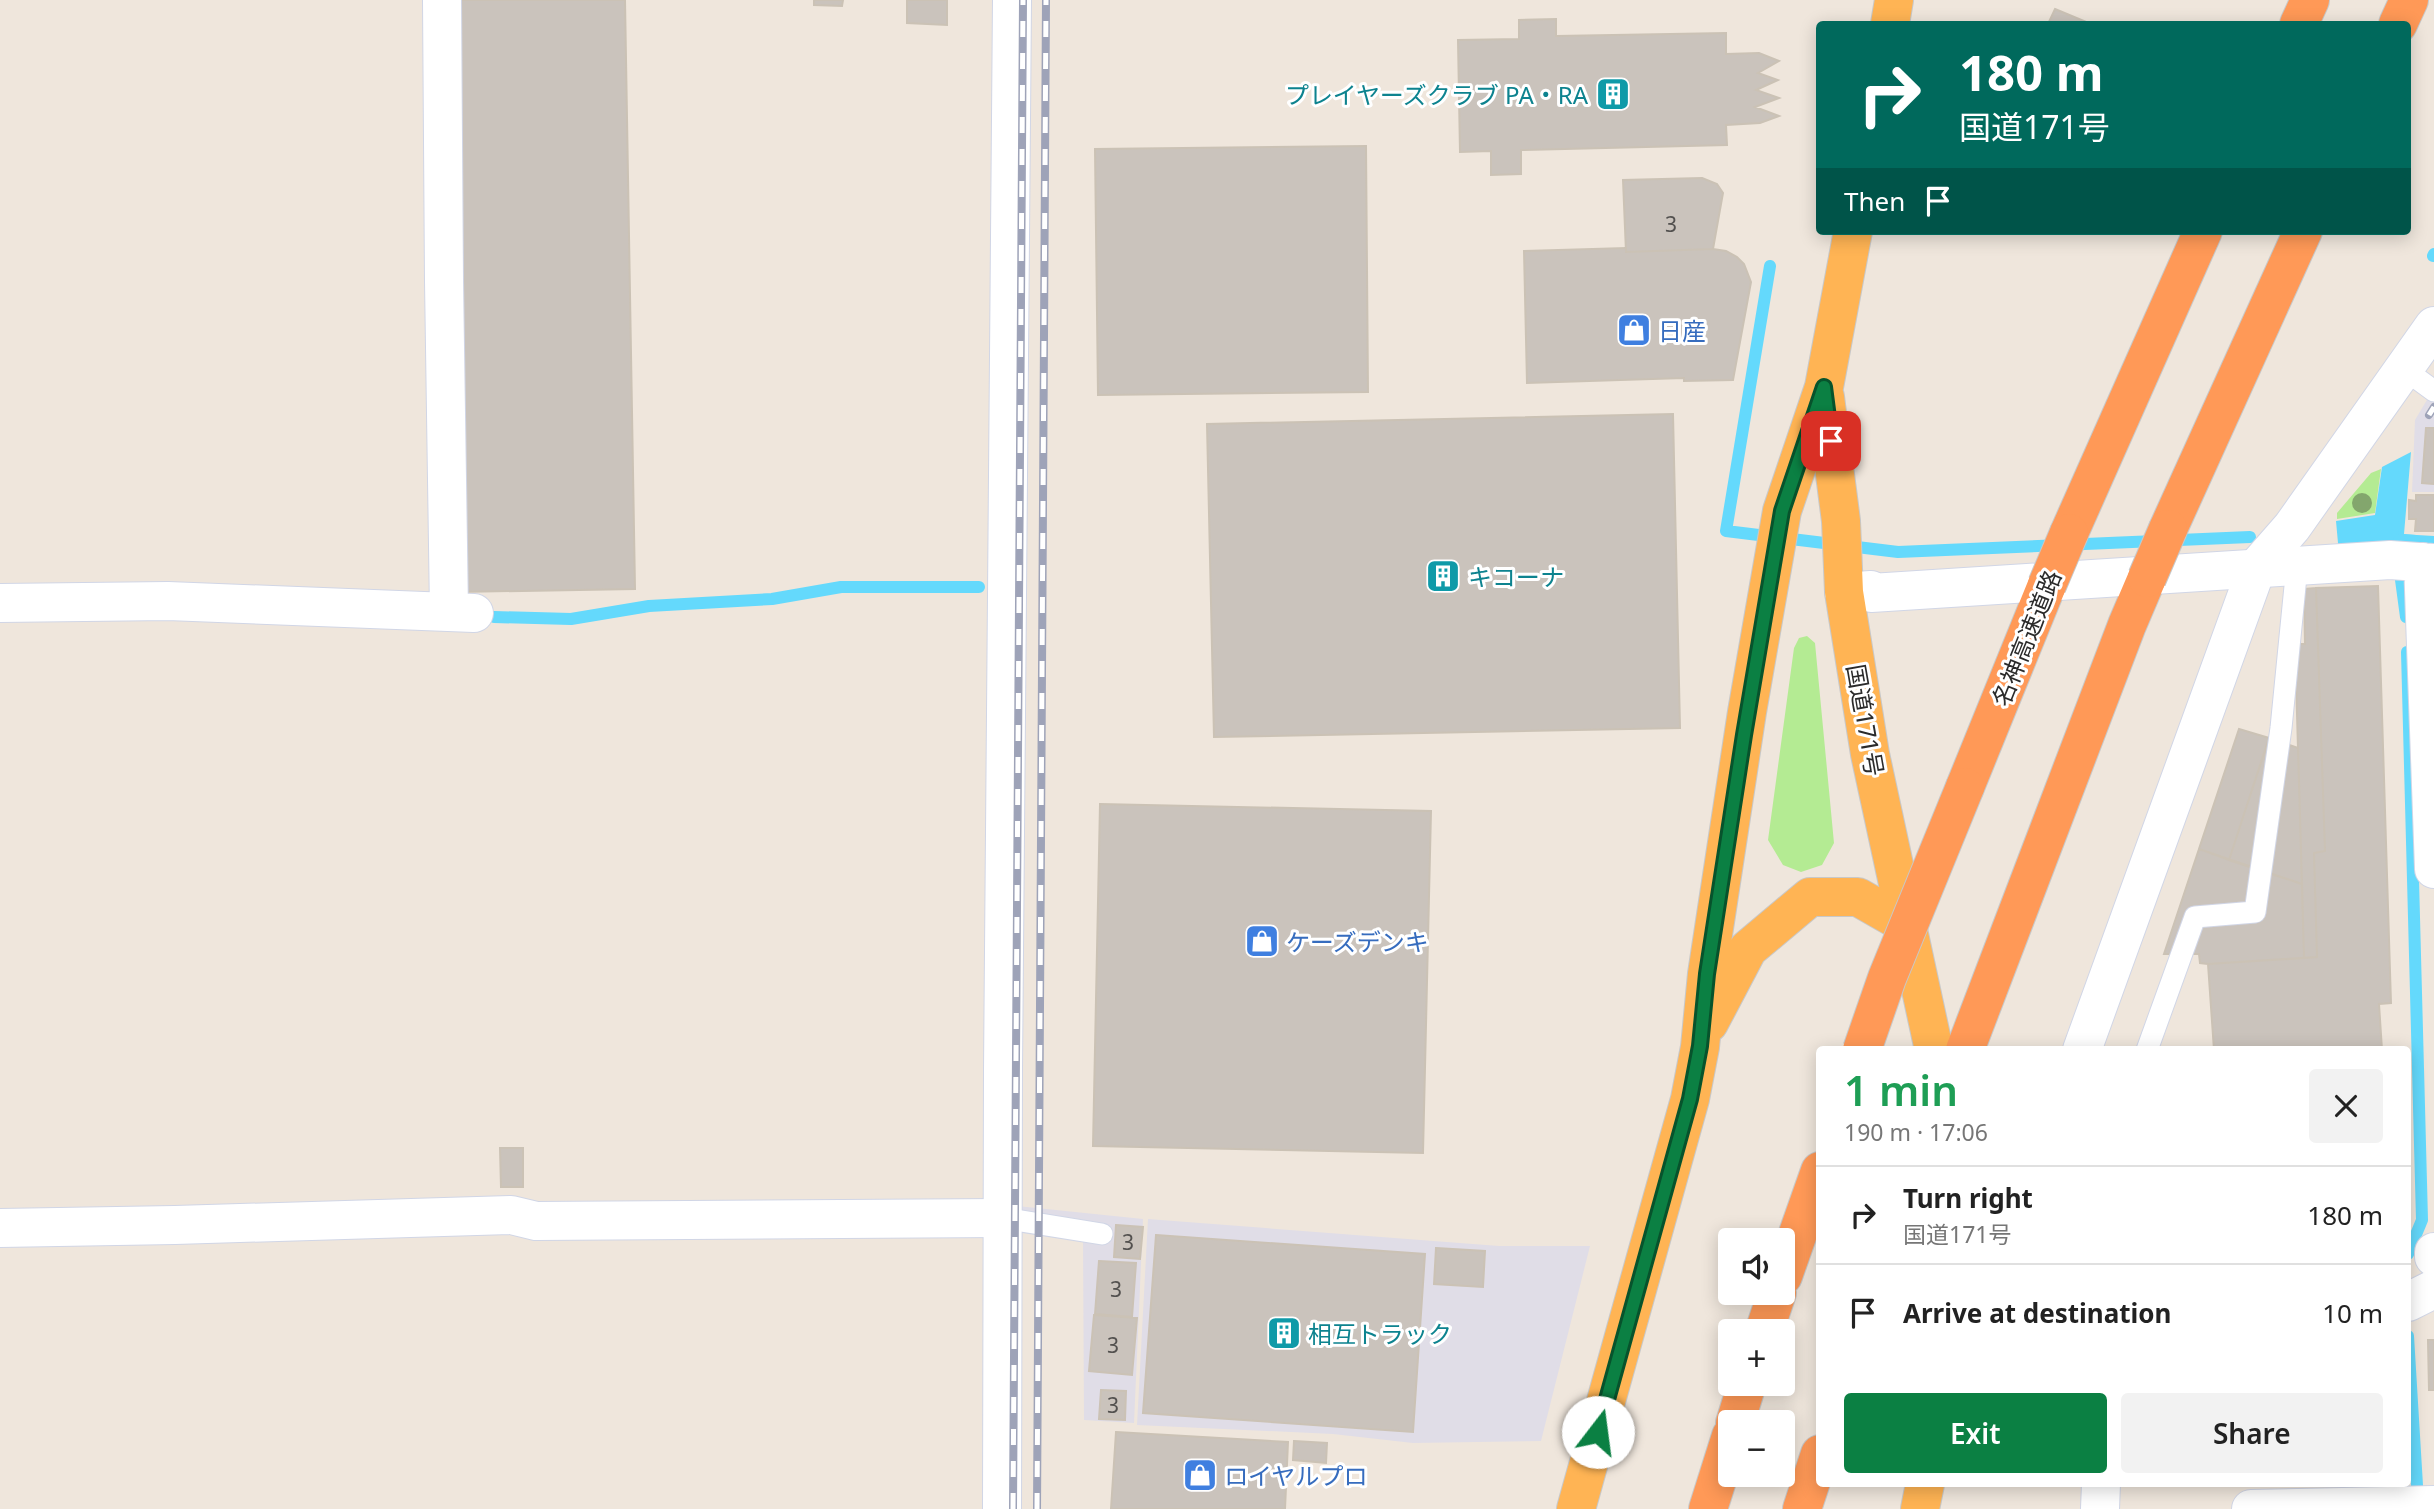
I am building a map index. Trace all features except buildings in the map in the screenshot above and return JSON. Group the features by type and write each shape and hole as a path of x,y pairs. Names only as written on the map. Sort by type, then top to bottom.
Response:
{"highway":[{"path":"1890,21 1894,0"},
{"path":"2300,21 2310,0"},
{"path":"2399,21 2409,0"},
{"name":"国道171号","path":"1576,1509 1690,1099 1701,1037 1709,961 1782,511 1824,387 1852,235"},
{"name":"名神高速道路","path":"1863,1046 1887,978 2047,585 2201,235"},
{"path":"1967,1046 2147,578 2301,235"},
{"name":"国道171号","path":"1824,387 1842,557 1870,754 1933,1046"},
{"path":"1701,1037 1748,949 1810,897 1858,897 1907,925"},
{"path":"1795,1242 1816,1182"},
{"path":"1802,1509 1816,1466"},
{"path":"1709,1509 1718,1479"},
{"path":"1920,1509 1925,1487"}],"street":[{"path":"0,603 168,601 462,612 443,268 442,0"},
{"path":"1002,1509 1012,0"},
{"path":"2083,1046 2257,567 2292,527 2434,326"},
{"path":"1842,557 1871,593 2257,567 2415,562 2432,750 2434,869"},
{"path":"0,1228 511,1214 536,1221 1002,1218"},
{"path":"2100,1509 2101,1487"},
{"path":"2251,1509 2403,1503"}],"lane":[{"path":"2404,369 2434,391"},
{"path":"2148,1046 2195,917 2255,912 2281,728 2297,566"},
{"path":"1002,1218 1102,1234"}],"shaded area":[{"path":"2434,388 2434,492 2412,492 2415,420"},
{"path":"1017,1206 1143,1219 1134,1423 1084,1420 1083,1239 1017,1228"},
{"path":"1148,1219 1499,1246 1590,1246 1541,1441 1413,1443 1333,1434 1137,1425"}],"green space":[{"path":"2381,469 2375,513 2337,519 2337,513 2371,473"},
{"path":"1807,636 1815,643 1834,843 1822,865 1801,872 1783,865 1768,840 1794,648 1799,638"}],"water":[{"path":"2411,452 2404,534 2416,535 2417,548 2339,554 2336,521 2375,515 2382,467"}],"waterway":[{"path":"1770,266 1726,531 1898,552 2250,537"},
{"path":"2399,540 2434,542"},
{"path":"2399,565 2406,617"},
{"path":"494,617 571,619 649,606 772,599 841,587 979,587"},
{"path":"2407,652 2422,1220 2411,1247"},
{"path":"2411,1386 2418,1502"}],"railway":[{"path":"1013,1509 1023,0"},
{"path":"1037,1509 1046,0"},
{"path":"2429,415 2434,407"}],"place":[{"name":"プレイヤーズクラブ PA・RA","path":"1613,94"},
{"name":"日産","path":"1634,330"},
{"name":"キコーナ","path":"1443,576"},
{"name":"ケーズデンキ","path":"1262,941"},
{"name":"相互トラック","path":"1284,1333"},
{"name":"ロイヤルプロ","path":"1200,1475"}],"route":[{"path":"1598,1432 1690,1099 1700,1046 1707,974 1744,735 1782,511 1824,387 1831,441"}]}
